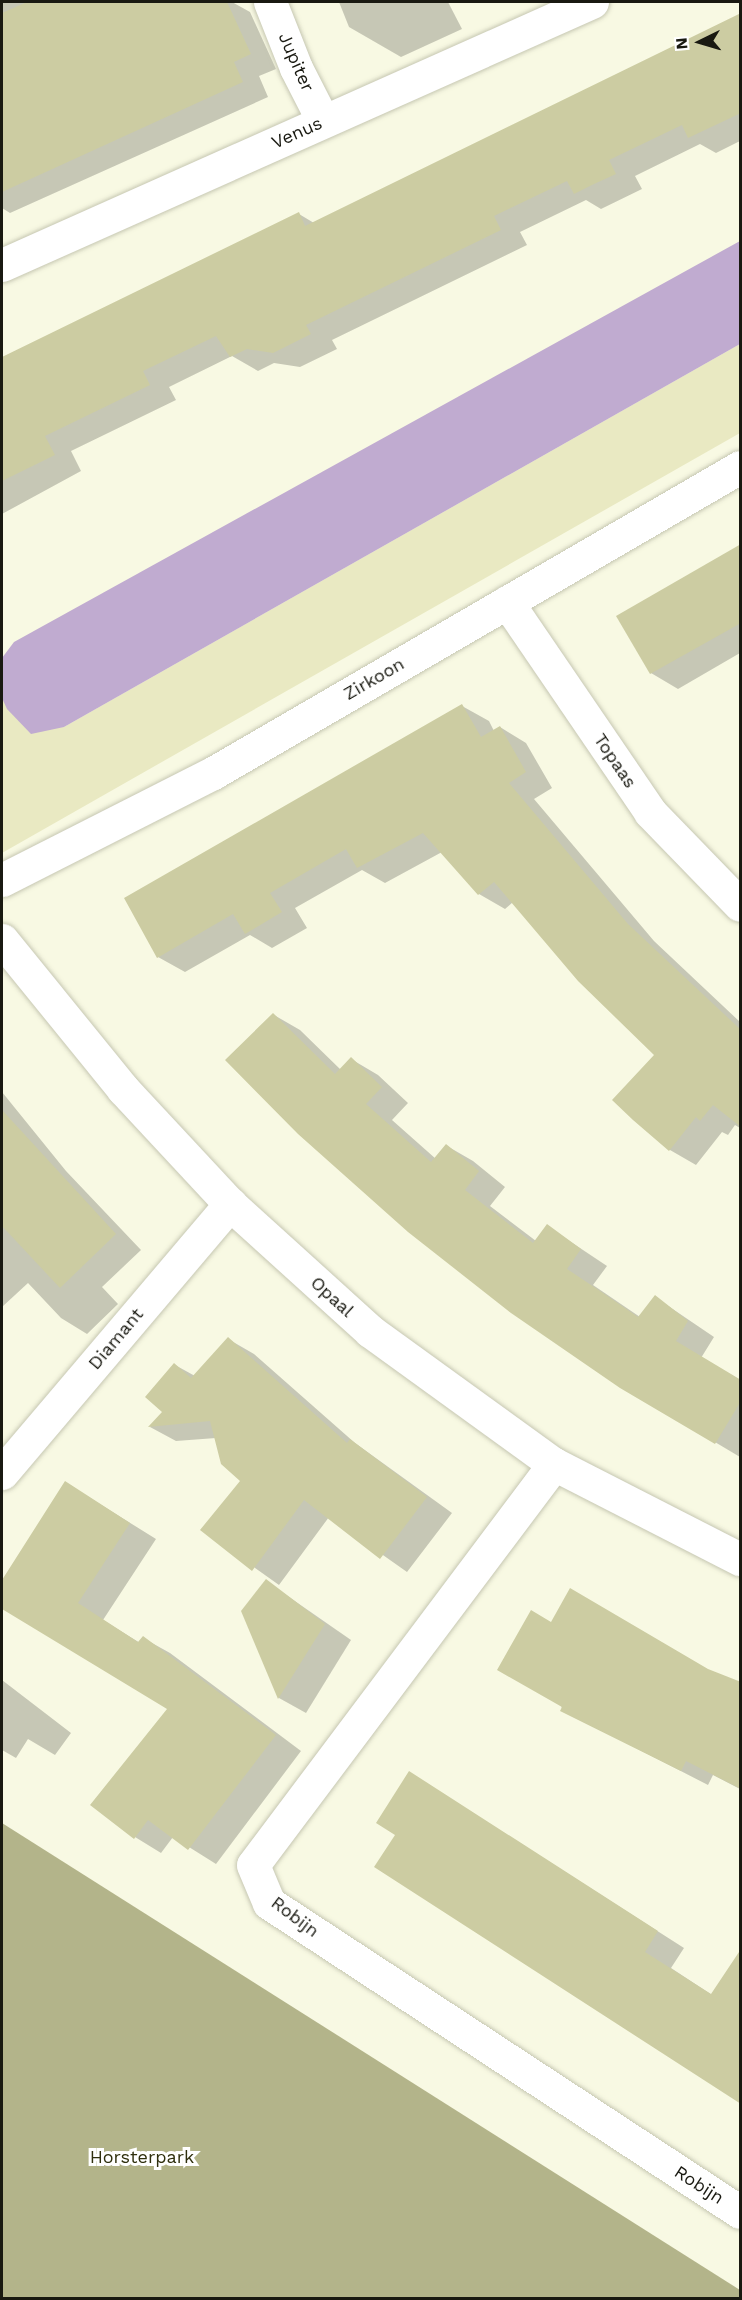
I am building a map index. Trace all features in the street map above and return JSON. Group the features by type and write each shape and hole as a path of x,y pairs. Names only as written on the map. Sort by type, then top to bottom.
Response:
{"street":[{"name":"Jupiter","path":"270,2 296,68 323,121"},
{"name":"Venus","path":"2,265 592,2"},
{"name":"Zirkoon","path":"2,880 213,772 741,467"},
{"name":"Topaas","path":"507,602 650,812 741,905"},
{"name":"Opaal","path":"2,939 123,1089 230,1204 370,1331 554,1464 741,1559"},
{"name":"Diamant","path":"2,1473 230,1204"},
{"name":"Robijn","path":"554,1464 253,1865 269,1903 741,2212"}],"green space":[{"path":"740,344 740,433 2,853 2,698 11,712 64,727"},
{"name":"Horsterpark","path":"2,1823 740,2290 740,2298 2,2298"}],"shaded area":[{"path":"740,241 740,344 64,727 31,734 7,709 2,698 2,658 14,642"}],"building":[{"path":"27,2 227,2 251,54 234,62 243,82 2,192 2,13"},
{"path":"741,13 741,113 688,138 682,125 609,160 616,174 574,194 567,181 494,216 501,230 306,325 311,334 273,353 247,349 230,357 216,336 143,371 150,385 45,436 55,455 2,481 2,357 299,212 305,226"},
{"path":"741,544 741,623 650,674 616,616"},
{"path":"462,704 481,737 500,726 526,772 509,783 628,924 741,1030 741,1127 713,1105 700,1121 696,1117 669,1151 633,1120 612,1100 654,1055 578,981 494,882 478,895 423,833 357,868 346,849 270,893 282,912 245,934 233,914 157,958 124,898"},
{"path":"273,1013 335,1074 351,1057 382,1087 366,1104 431,1162 446,1144 479,1171 465,1190 533,1243 547,1224 581,1249 567,1269 638,1317 655,1295 688,1321 676,1341 741,1380 741,1401 715,1444 620,1388 511,1313 408,1232 298,1134 225,1060"},
{"path":"2,1110 116,1234 60,1288 2,1226"},
{"path":"228,1337 347,1443 350,1439 427,1497 380,1559 304,1500 252,1571 200,1530 240,1481 221,1464 210,1421 148,1427 162,1412 145,1397 174,1363 191,1378"},
{"path":"65,1481 130,1523 78,1603 138,1642 143,1636 276,1735 188,1850 148,1820 134,1839 90,1805 167,1709 2,1609 2,1580"},
{"path":"266,1579 325,1624 278,1699 241,1611"},
{"path":"570,1588 708,1669 741,1682 741,1789 686,1761 681,1771 560,1711 562,1707 497,1670 531,1610 551,1622"},
{"path":"409,1771 658,1931 645,1952 711,1994 741,1949 741,2104 374,1867 395,1835 376,1823"}]}
